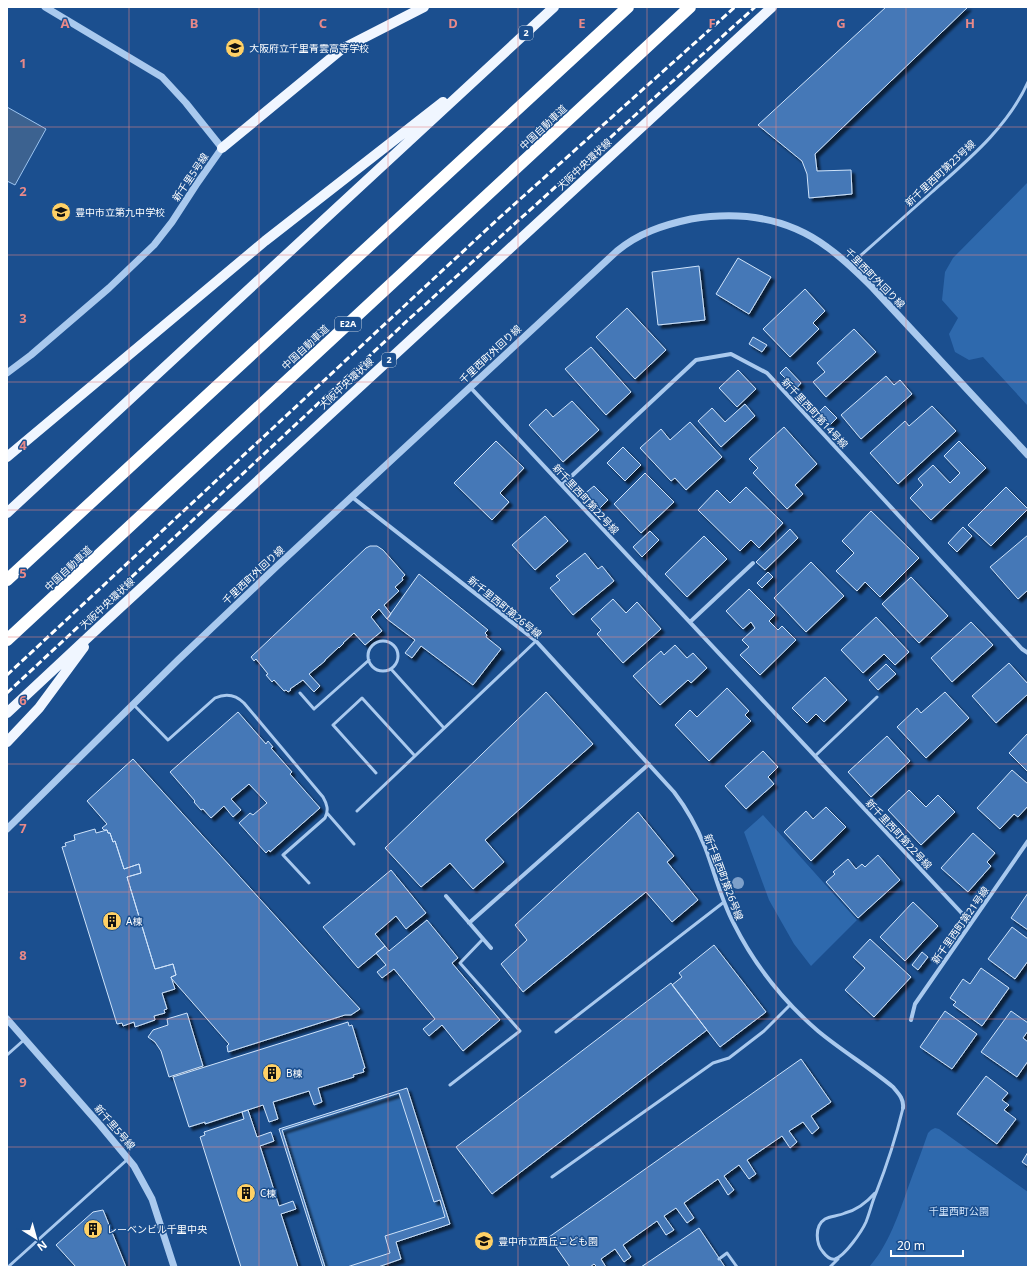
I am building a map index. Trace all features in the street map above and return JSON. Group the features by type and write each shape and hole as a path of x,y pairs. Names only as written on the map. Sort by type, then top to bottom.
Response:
{"highway":[{"path":"7,580 628,7"},
{"name":"中国自動車道","path":"7,640 690,7"}],"main road":[{"path":"222,148 342,50 424,7"},
{"name":"2","path":"7,512 554,7"},
{"name":"大阪中央環状線","path":"7,713 772,7"},
{"path":"7,457 265,241 498,59"},
{"path":"7,742 39,708 98,628"}],"street":[{"name":"新千里5号線","path":"7,372 104,293 154,245 172,222 222,148 186,103 162,77 45,7"},
{"name":"千里西町外回り線","path":"7,829 178,660 617,251 638,236 662,227 686,220 716,216 735,216 778,222 815,239 850,265 881,296 1028,455"},
{"name":"新千里西町第14号線","path":"562,485 696,360 731,354 767,373 1022,649 1028,653"},
{"name":"新千里西町第22号線","path":"470,387 971,923"},
{"name":"新千里西町第26号線","path":"352,497 536,641 649,764 674,792 689,813 705,848 724,902 739,934 758,966 790,1005 819,1031 893,1087 902,1098 904,1104 903,1108"},
{"path":"690,622 753,563"},
{"path":"469,922 649,764"},
{"name":"新千里西町第21号線","path":"911,1020 915,1004 1028,841"},
{"path":"446,896 491,948"},
{"name":"新千里5号線","path":"7,1019 128,1158 139,1174 152,1199 174,1267"}],"lane":[{"name":"新千里西町第23号線","path":"850,265 970,158 1004,121 1015,106 1028,82"},
{"path":"356,811 536,641"},
{"path":"383,642 389,642 393,645 398,655 398,660 391,669 380,671 371,665 368,655 373,646 383,642"},
{"path":"300,693 314,709 369,660"},
{"path":"391,669 444,728"},
{"path":"133,704 168,740 215,698 227,695 236,696 323,797 326,804 327,813 354,844"},
{"path":"815,756 877,697"},
{"path":"376,773 333,725 362,698 415,756"},
{"path":"309,883 283,855 320,822 327,813"},
{"path":"556,1032 724,902"},
{"path":"450,1084 520,1032 460,963 484,939"},
{"path":"552,1177 713,1063 729,1058 764,1031 790,1005"},
{"path":"7,1055 25,1039"},
{"path":"830,1267 857,1236 866,1222 875,1193 887,1164 903,1108"},
{"path":"8,1267 128,1158"},
{"path":"840,1256 836,1259 832,1259 827,1257 822,1251 818,1242 818,1228 825,1218 854,1210 868,1201 875,1193"},
{"path":"719,1259 727,1253 737,1267"}],"green space":[{"path":"1028,182 1028,406 983,357 969,360 955,352 949,334 958,318 942,300 945,272 953,258"},
{"path":"763,815 857,920 811,966 794,944 769,900 744,832"},
{"path":"399,1093 445,1217 385,1236 390,1253 347,1267 325,1267 282,1130"},
{"name":"千里西町公園","path":"935,1128 939,1129 1028,1192 1028,1267 869,1267 888,1239 928,1133"}],"shaded area":[{"path":"7,107 46,129 15,185 7,181"}],"building":[{"path":"886,7 968,7 815,154 817,171 851,170 852,194 809,198 807,174 802,161 758,125"},
{"path":"738,258 771,277 749,314 716,294"},
{"path":"699,266 705,320 658,325 652,272"},
{"path":"805,289 825,311 813,323 819,329 790,357 763,329"},
{"path":"627,308 666,350 635,379 596,337"},
{"path":"854,329 876,352 826,397 813,382 825,372 817,363"},
{"path":"753,337 767,345 762,352 749,344"},
{"path":"591,347 631,392 606,415 565,369"},
{"path":"786,367 801,383 796,389 780,373"},
{"path":"738,370 756,389 737,407 719,388"},
{"path":"886,376 894,385 900,380 912,394 861,439 841,415"},
{"path":"572,401 599,430 563,462 529,425 546,409 553,417"},
{"path":"745,404 755,416 721,447 698,421 712,408 725,422"},
{"path":"825,406 837,418 830,425 818,413"},
{"path":"932,406 956,431 898,484 870,453 905,421 909,426"},
{"path":"690,422 722,457 686,490 675,478 671,481 640,448 661,429 670,440"},
{"path":"784,427 817,464 795,485 803,494 787,509 753,473 758,468 749,459"},
{"path":"496,441 524,468 500,493 509,502 492,520 454,483"},
{"path":"959,441 986,468 931,520 910,498 923,485 918,479 933,465 950,483 960,473 944,456"},
{"path":"623,447 641,465 625,481 607,463"},
{"path":"645,473 674,502 641,533 614,504"},
{"path":"594,486 608,500 598,510 583,495"},
{"path":"746,487 783,523 759,548 751,540 740,551 698,510 717,490 730,503"},
{"path":"1006,487 1028,509 991,546 968,525"},
{"path":"871,511 919,558 880,597 865,582 857,591 836,571 854,553 842,541"},
{"path":"545,516 568,541 535,570 512,545"},
{"path":"963,527 972,536 957,552 948,543"},
{"path":"790,529 798,538 765,570 756,562"},
{"path":"650,531 659,540 642,557 633,547"},
{"path":"1028,535 1028,590 1018,599 990,567"},
{"path":"704,536 727,559 687,597 665,574"},
{"path":"370,546 377,546 383,550 405,575 402,578 403,580 395,587 399,591 384,605 391,614 387,619 379,609 371,617 382,631 365,645 354,633 309,674 320,686 314,692 303,680 288,692 286,690 284,691 274,680 272,682 266,675 268,674 256,659 254,661 251,657 366,548"},
{"path":"585,553 598,569 602,566 614,581 573,615 550,588 560,580 556,576"},
{"path":"811,562 844,596 806,632 774,598"},
{"path":"768,572 773,577 762,588 757,583"},
{"path":"419,574 488,630 485,633 487,635 486,637 501,649 473,685 421,646 412,658 405,653 415,640 387,619"},
{"path":"911,577 948,616 919,643 882,604"},
{"path":"749,589 775,615 769,621 778,630 782,626 796,640 760,675 740,655 749,647 742,640 755,628 751,622 743,629 726,611"},
{"path":"613,599 626,613 637,602 661,629 623,663 597,634 601,630 591,619"},
{"path":"876,617 909,652 895,665 884,654 863,673 841,650"},
{"path":"971,622 993,645 952,682 931,658"},
{"path":"675,645 687,658 693,653 707,668 691,683 688,680 660,705 633,676 661,651 664,655"},
{"path":"1009,663 1028,684 1028,694 996,723 972,696"},
{"path":"886,664 896,674 878,690 869,680"},
{"path":"825,677 847,700 824,722 816,714 807,723 792,708"},
{"path":"727,688 749,711 745,715 751,721 709,761 675,725 690,710 697,717"},
{"path":"546,692 593,744 485,840 504,862 473,889 450,863 421,887 385,848"},
{"path":"945,692 969,718 926,758 897,727 917,708 921,713"},
{"path":"238,712 266,744 268,741 273,747 271,748 292,772 290,774 320,808 270,852 269,850 266,853 239,823 250,813 253,815 267,803 249,784 231,799 241,810 233,817 224,806 211,818 203,809 201,810 170,772"},
{"path":"1028,733 1028,772 1009,753"},
{"path":"887,736 910,761 871,797 848,772"},
{"path":"763,751 778,767 768,777 774,784 746,809 725,786"},
{"path":"133,759 360,1009 351,1015 345,1015 228,1052 227,1046 229,1044 171,978 176,975 173,964 155,969 127,877 141,873 139,864 124,869 115,841 113,842 110,833 108,833 107,830 102,828 107,824 87,801"},
{"path":"1012,770 1028,784 1028,806 1018,817 1014,814 1000,829 977,808"},
{"path":"909,790 926,807 938,795 955,812 921,845 888,810"},
{"path":"826,807 846,827 811,861 784,832 806,811 813,819"},
{"path":"638,812 674,856 667,862 698,900 672,922 646,892 523,992 501,964 527,940 515,925"},
{"name":"A棟","path":"95,829 96,833 107,830 108,833 110,833 113,842 115,841 124,869 139,864 141,873 127,877 155,969 173,964 176,975 171,977 175,989 162,993 167,1009 164,1010 165,1013 154,1016 155,1020 135,1027 134,1022 123,1026 122,1023 117,1024 62,847 66,846 65,843 75,840 74,835"},
{"path":"973,833 995,853 987,862 991,866 968,892 941,868"},
{"path":"878,855 900,880 858,918 826,882 835,874 833,872 848,859 856,869 862,864 865,867"},
{"path":"391,870 426,913 406,929 396,916 375,934 385,946 358,968 323,927"},
{"path":"1028,893 1028,930 1011,918"},
{"path":"913,902 938,926 905,961 880,937"},
{"path":"427,920 458,958 452,963 500,1020 463,1051 442,1025 429,1036 423,1029 435,1019 394,969 382,978 377,972 386,965 376,953 385,946 389,951"},
{"path":"1012,927 1028,939 1028,961 1015,979 988,959"},
{"path":"870,939 911,977 874,1017 845,990 865,968 853,957"},
{"path":"714,945 766,1012 720,1047 672,985 682,977 679,973"},
{"path":"922,952 928,957 918,970 912,965"},
{"path":"981,968 1009,988 982,1026 953,1005 956,1002 950,998 963,979 970,984"},
{"path":"671,983 707,1030 492,1194 456,1147"},
{"path":"945,1011 977,1034 952,1069 920,1047"},
{"path":"1011,1011 1028,1023 1028,1031 1023,1038 1028,1042 1028,1061 1017,1077 981,1052"},
{"path":"187,1013 203,1066 169,1077 161,1051 155,1042 148,1037 153,1030 168,1025 167,1019"},
{"name":"B棟","path":"348,1022 349,1026 352,1025 365,1068 363,1069 364,1072 353,1075 354,1077 318,1088 322,1102 314,1105 309,1091 273,1102 278,1119 269,1122 263,1105 205,1124 205,1122 189,1127 173,1077"},
{"path":"801,1059 831,1102 811,1116 819,1128 812,1134 803,1122 789,1131 797,1142 790,1148 782,1136 747,1160 756,1174 749,1179 739,1165 724,1176 734,1190 728,1195 718,1179 684,1203 694,1218 687,1223 676,1208 664,1216 674,1230 666,1235 657,1221 623,1245 631,1257 624,1262 615,1249 601,1259 606,1267 597,1267 594,1264 590,1267 570,1267 549,1237"},
{"path":"986,1076 1008,1093 1002,1100 1009,1105 1004,1110 1016,1119 997,1144 957,1114"},
{"path":"407,1088 450,1224 396,1242 401,1259 378,1267 347,1267 390,1253 385,1236 445,1217 440,1200 434,1202 399,1093 282,1130 325,1267 323,1267 279,1129"},
{"name":"C棟","path":"248,1110 257,1137 271,1132 274,1141 260,1146 279,1206 293,1201 296,1209 281,1214 298,1267 241,1267 200,1137 205,1135 204,1132 244,1119 242,1112"},
{"path":"1028,1152 1028,1166 1022,1162"},
{"name":"レーベンビル千里中央","path":"103,1210 126,1267 76,1267 56,1245 93,1212"},
{"path":"699,1228 725,1267 641,1267"}],"railway":[{"path":"7,675 499,218 735,7"},
{"path":"7,693 408,320 755,7"}],"place":[{"name":"大阪府立千里青雲高等学校","path":"235,48"},
{"name":"豊中市立第九中学校","path":"61,212"},
{"name":"A棟","path":"112,921"},
{"name":"B棟","path":"272,1073"},
{"name":"C棟","path":"246,1193"},
{"name":"レーベンビル千里中央","path":"93,1229"},
{"name":"豊中市立西丘こども園","path":"484,1241"}]}
